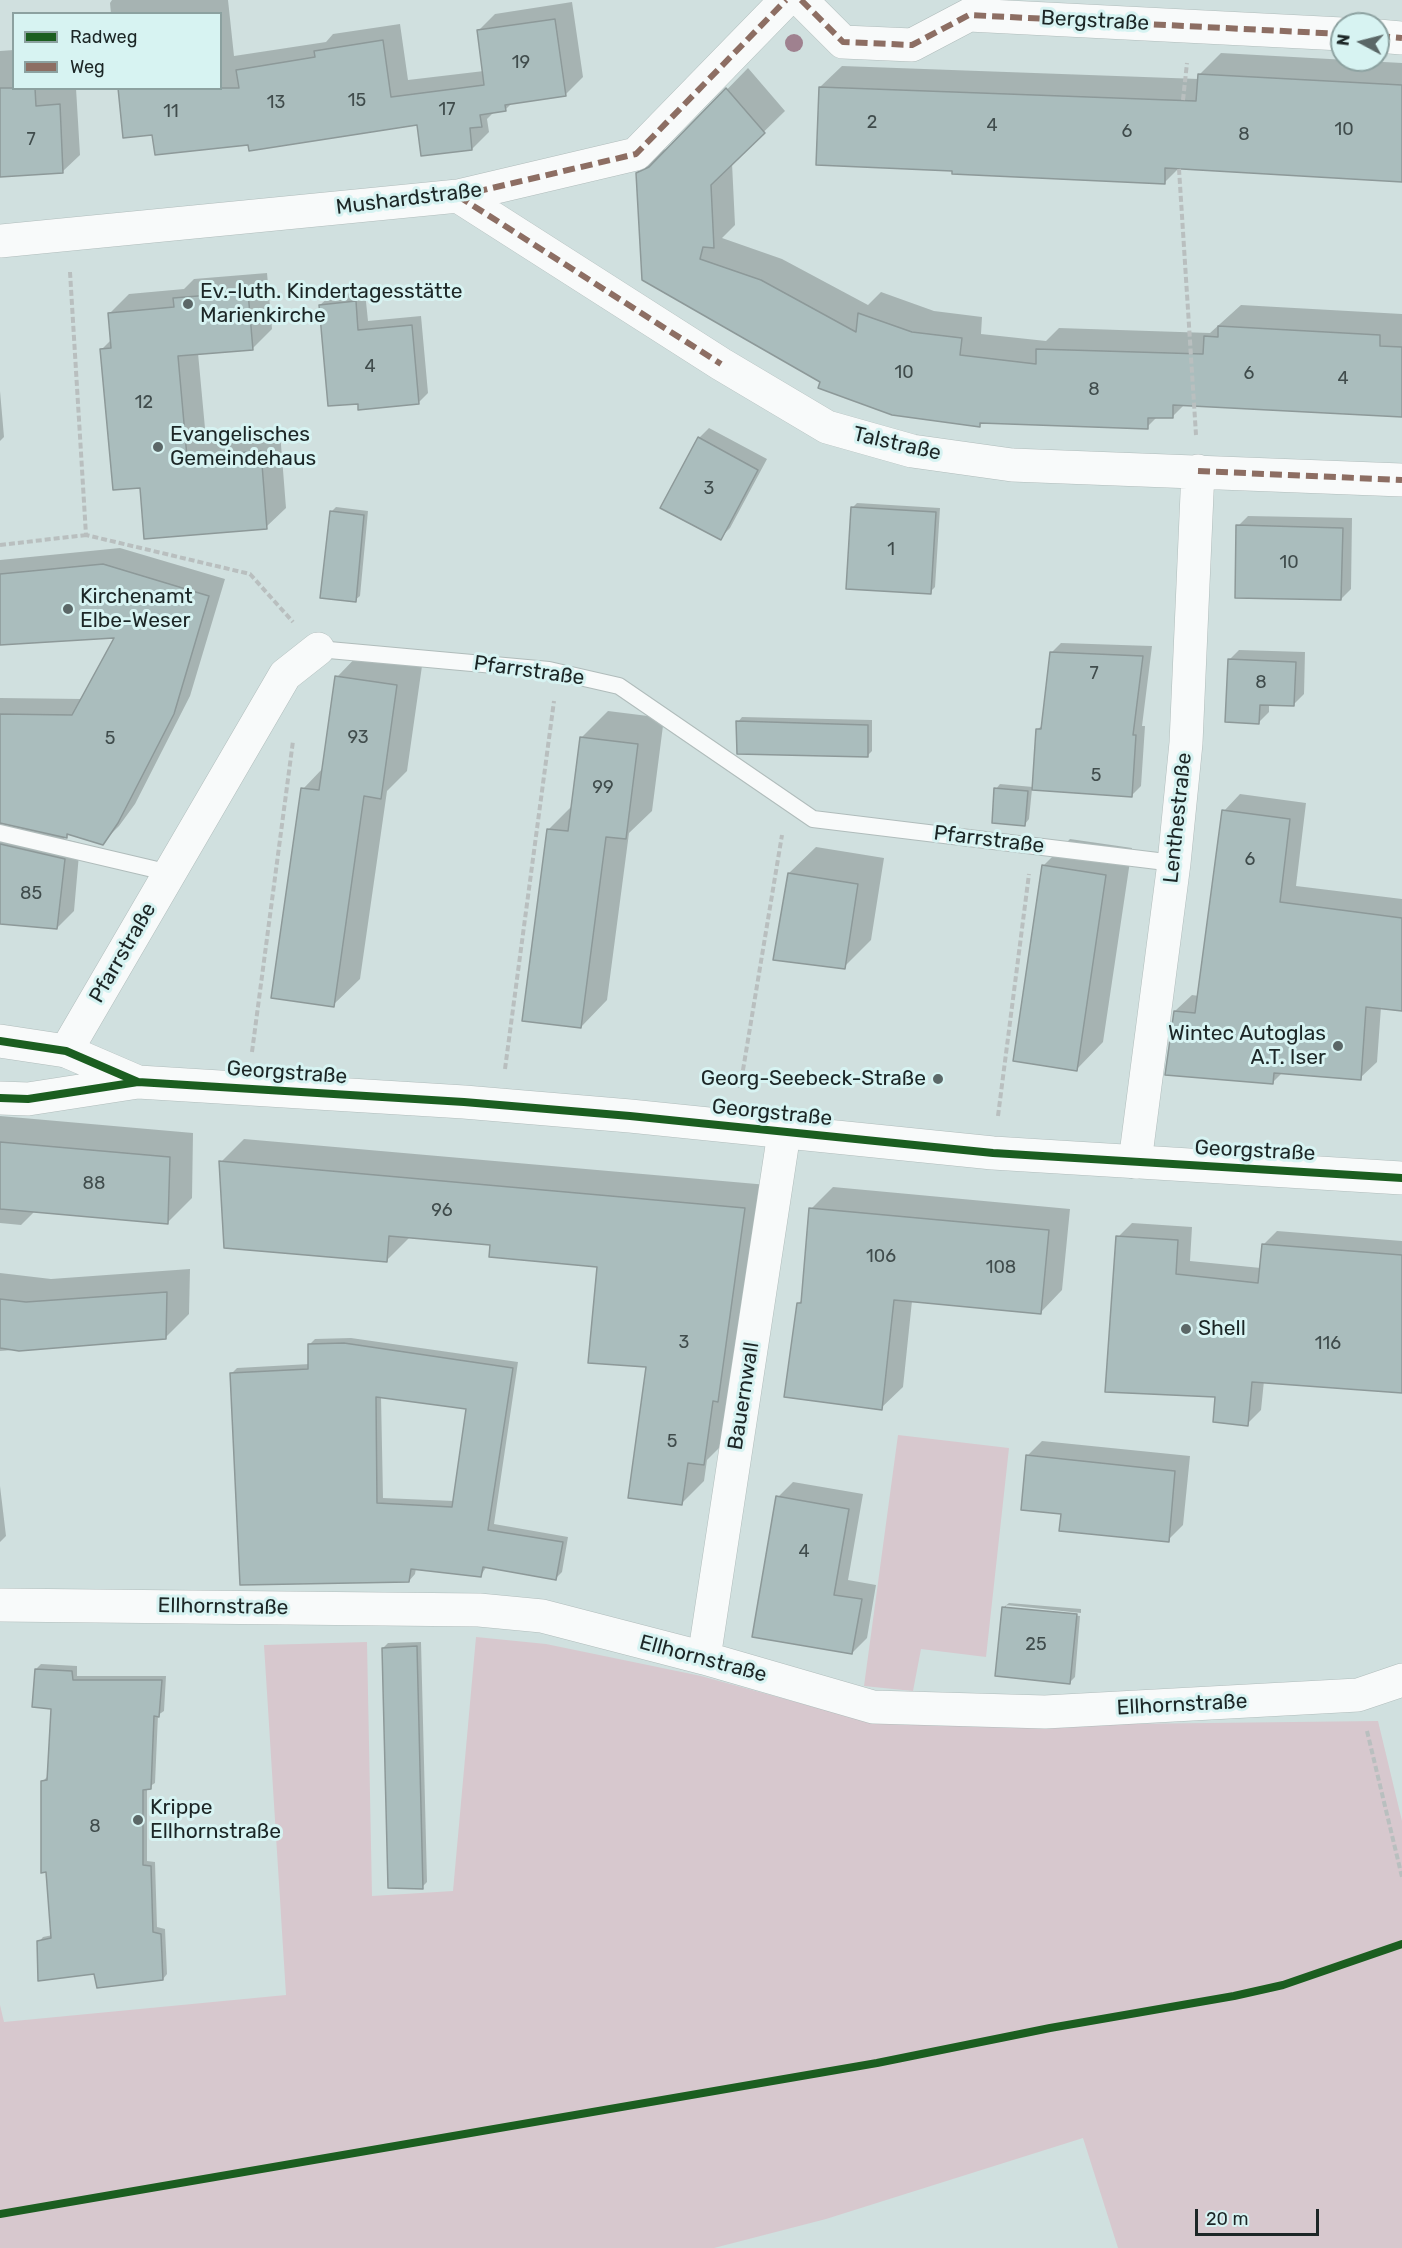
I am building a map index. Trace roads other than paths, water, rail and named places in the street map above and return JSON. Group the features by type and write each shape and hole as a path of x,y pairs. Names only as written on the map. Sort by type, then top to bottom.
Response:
{"street":[{"name":"Mushardstraße","path":"0,241 458,196 636,154 786,0"},
{"name":"Bergstraße","path":"801,0 843,42 912,45 969,15 1330,33"},
{"name":"Talstraße","path":"458,196 721,364 827,427 912,451 1012,465 1402,480"},
{"name":"Lenthestraße","path":"1135,1162 1174,863 1186,743 1198,471"},
{"name":"Pfarrstraße","path":"66,1052 285,675 318,649"},
{"name":"Georgstraße","path":"0,1041 66,1052 138,1082"},
{"name":"Georgstraße","path":"0,1098 27,1100 138,1082 500,1105 993,1153 1402,1178"},
{"name":"Bauernwall","path":"704,1659 784,1133"},
{"name":"Ellhornstraße","path":"0,1605 479,1610 542,1616 873,1707 1045,1712 1358,1695 1402,1680"}],"lane":[{"name":"Pfarrstraße","path":"318,649 558,672 619,686 813,819 1174,863"},
{"path":"0,833 170,873"}],"place":[{"name":"Ev.-luth. Kindertagesstätte Marienkirche","path":"188,304"},
{"name":"Evangelisches Gemeindehaus","path":"158,447"},
{"name":"Kirchenamt Elbe-Weser","path":"68,609"},
{"name":"Wintec Autoglas A.T. Iser","path":"1338,1046"},
{"name":"Georg-Seebeck-Straße","path":"938,1079"},
{"name":"Shell","path":"1186,1329"},
{"name":"Krippe Ellhornstraße","path":"138,1820"}]}
